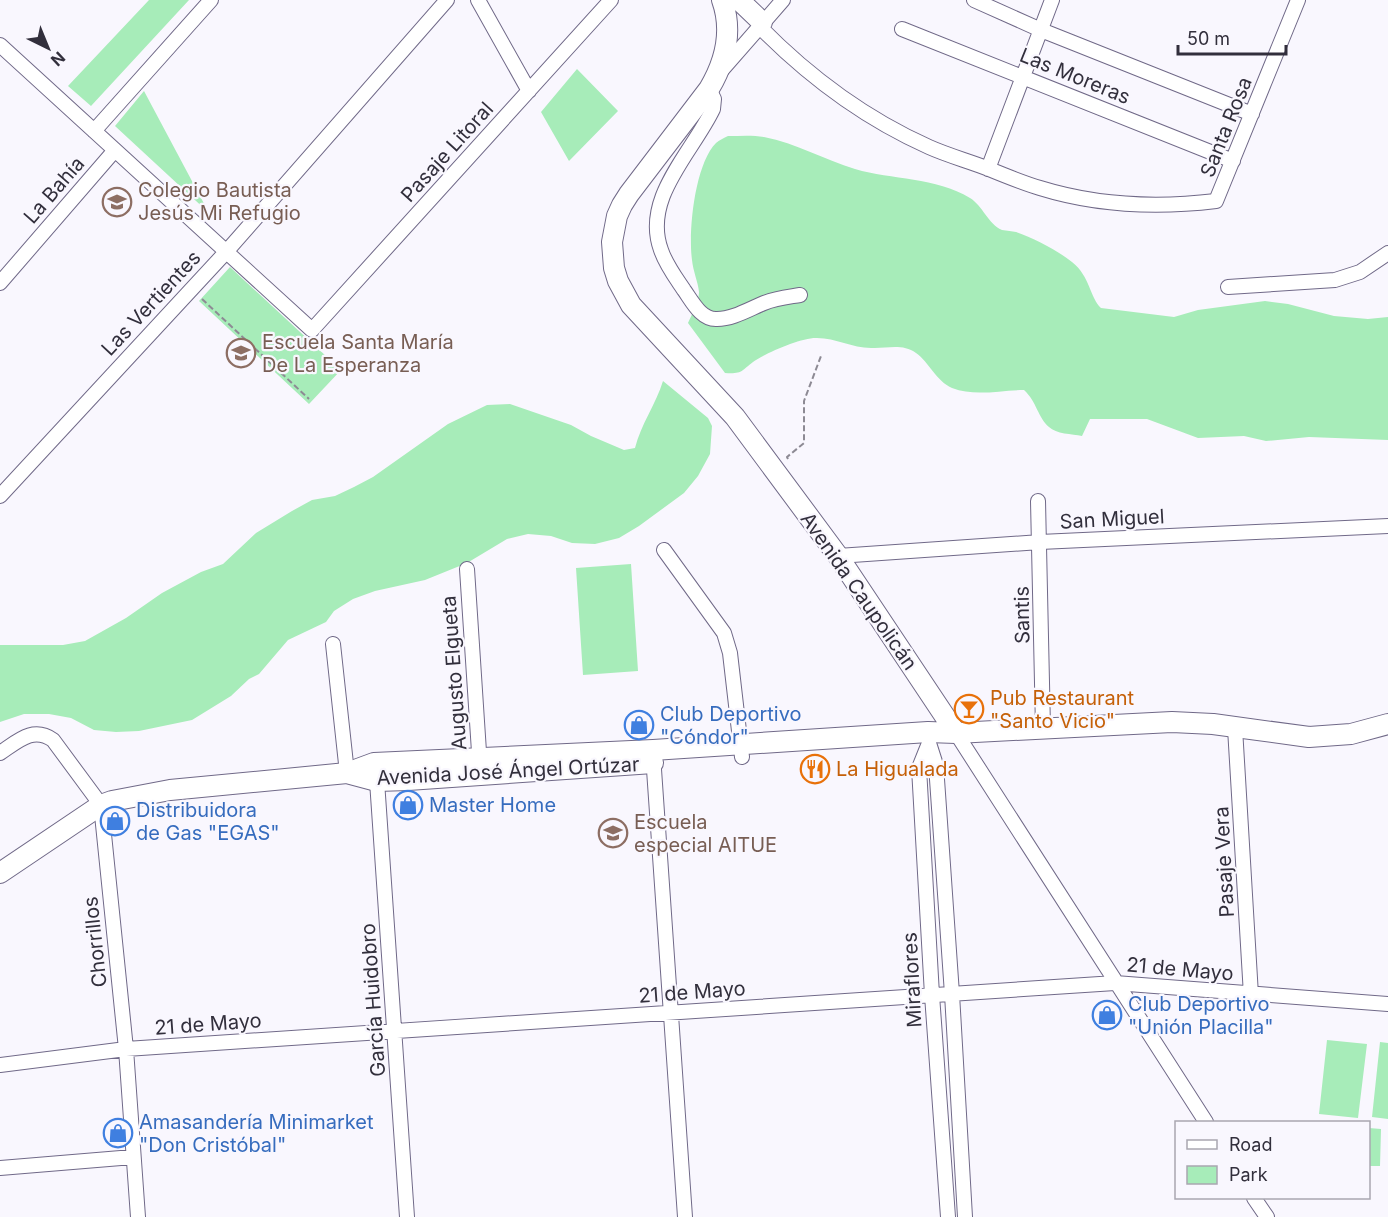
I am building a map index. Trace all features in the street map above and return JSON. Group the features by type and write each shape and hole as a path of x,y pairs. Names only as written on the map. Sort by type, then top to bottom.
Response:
{"main road":[{"path":"714,82 726,50 727,21 722,0"},
{"path":"739,0 761,24"},
{"name":"Avenida Caupolicán","path":"714,82 629,194 617,216 612,255 618,281 631,305 735,417 838,556 956,733"},
{"name":"Avenida José Ángel Ortúzar","path":"347,772 377,781 480,767 653,757 956,733 1172,722 1214,724 1296,736 1330,736 1388,724"},
{"name":"Avenida José Ángel Ortúzar","path":"0,873 101,805 112,801 170,790 347,772 374,763 480,767"}],"street":[{"path":"94,131 211,0"},
{"name":"Las Vertientes","path":"1,492 226,252 447,0"},
{"path":"478,0 529,91"},
{"name":"Pasaje Litoral","path":"226,252 312,330 611,0"},
{"path":"783,0 714,82 714,109 662,195 657,214 656,232 660,250 676,279 703,315 715,320 744,312 766,302 800,295"},
{"path":"974,0 1041,30 1252,114"},
{"path":"761,24 803,68 826,87 876,121 931,148 988,168 1052,0"},
{"name":"Santa Rosa","path":"988,168 1040,189 1095,201 1143,206 1216,201 1298,0"},
{"name":"Las Moreras","path":"902,29 1233,161"},
{"path":"0,45 226,252"},
{"name":"La Bahía","path":"3,274 115,150"},
{"path":"1228,287 1335,280 1360,272 1388,253"},
{"name":"Santis","path":"1038,501 1043,728"},
{"name":"San Miguel","path":"838,556 1040,542 1388,526"},
{"path":"664,550 724,633 730,653 741,750"},
{"name":"Augusto Elgueta","path":"467,569 480,767"},
{"path":"333,644 347,772"},
{"name":"Pasaje Vera","path":"1235,728 1251,994"},
{"name":"Avenida Caupolicán","path":"956,733 1205,1121"},
{"path":"0,753 27,734 47,736 54,740 101,805"},
{"name":"Miraflores","path":"928,737 936,765 952,994 964,1217"},
{"name":"Miraflores","path":"928,737 919,768 948,1217"},
{"path":"653,757 685,1217"},
{"name":"García Huidobro","path":"377,781 407,1217"},
{"name":"Chorrillos","path":"101,805 126,1049 138,1217"},
{"name":"21 de Mayo","path":"0,1065 126,1049 670,1014 1115,982 1388,1004"},
{"path":"0,1168 133,1157"}],"path":[{"path":"191,289 309,399"},
{"path":"793,467 787,457 804,443 804,401 821,356"}],"green space":[{"path":"149,0 189,0 91,106 68,86"},
{"path":"577,69 618,111 569,161 541,112"},
{"path":"144,91 209,213 115,126"},
{"path":"728,136 764,137 799,147 869,173 928,182 957,191 975,201 997,227 1038,241 1072,262 1083,274 1094,299 1101,308 1174,317 1198,310 1265,301 1288,304 1334,316 1368,319 1388,317 1388,440 1309,437 1266,441 1244,436 1198,438 1147,419 1090,419 1082,436 1064,433 1052,429 1045,423 1024,390 979,393 961,391 941,381 921,357 911,350 900,347 864,348 824,338 811,338 794,343 759,358 741,371 725,373 688,323 699,292 691,248 692,216 698,182 709,153 717,142"},
{"path":"230,267 341,370 309,404 199,301"},
{"path":"663,381 708,418 712,426 710,454 698,476 684,493 619,538 595,544 572,543 551,536 528,534 507,539 467,563 425,580 375,591 353,599 334,611 326,622 288,640 259,674 249,679 231,696 192,720 139,731 116,732 94,730 71,718 49,714 24,714 0,722 0,645 63,645 85,641 126,618 162,593 201,572 223,564 256,533 292,511 312,500 335,496 373,477 448,424 487,405 510,404 571,425 624,450 635,448"},
{"path":"631,564 638,671 583,675 576,568"},
{"path":"1327,1040 1367,1044 1358,1118 1319,1114"},
{"path":"1380,1042 1388,1043 1388,1119 1372,1117"},
{"path":"1370,1128 1381,1129 1380,1166 1370,1166"}],"place":[{"name":"Colegio Bautista Jesús Mi Refugio","path":"117,202"},
{"name":"Escuela Santa María De La Esperanza","path":"241,353"},
{"name":"Pub Restaurant \"Santo Vicio\"","path":"969,709"},
{"name":"Club Deportivo \"Cóndor\"","path":"639,725"},
{"name":"La Higualada","path":"815,769"},
{"name":"Master Home","path":"408,805"},
{"name":"Distribuidora de Gas \"EGAS\"","path":"115,821"},
{"name":"Escuela especial AITUE","path":"613,833"},
{"name":"Club Deportivo \"Unión Placilla\"","path":"1107,1015"},
{"name":"Amasandería Minimarket \"Don Cristóbal\"","path":"118,1133"}]}
